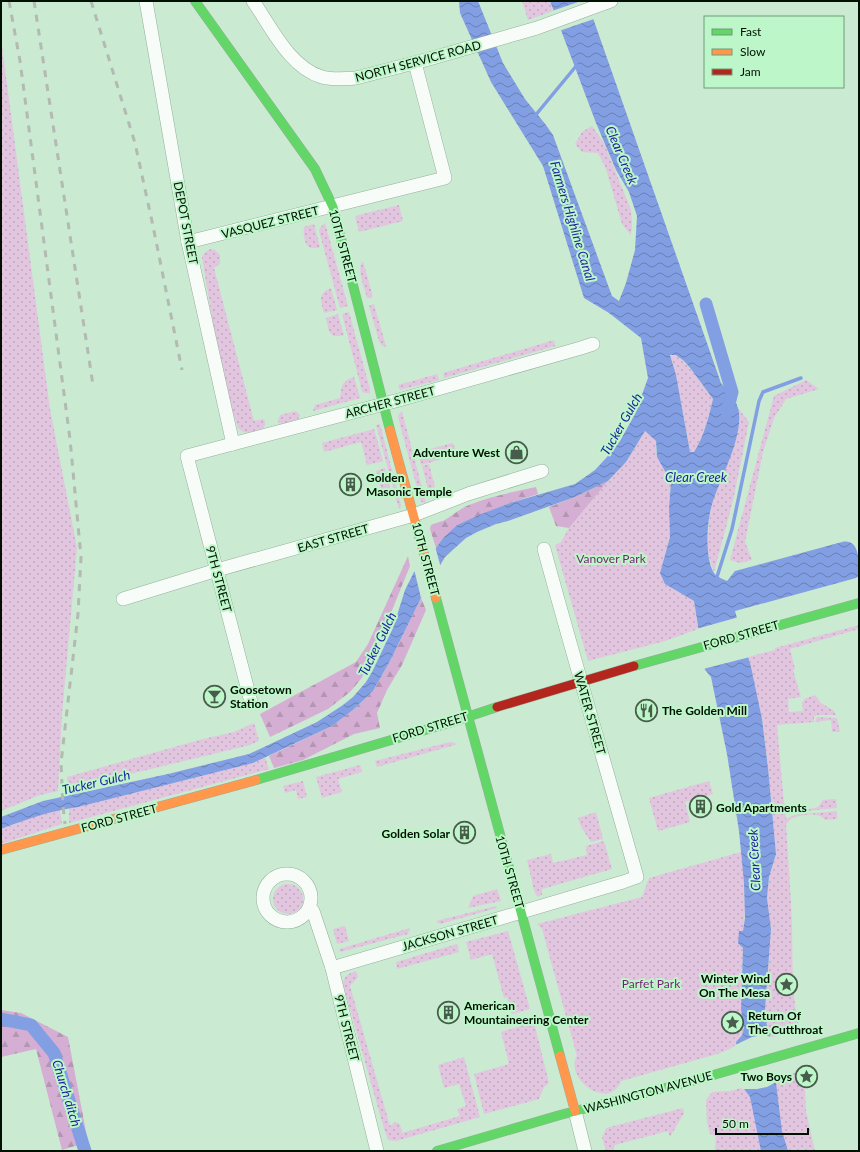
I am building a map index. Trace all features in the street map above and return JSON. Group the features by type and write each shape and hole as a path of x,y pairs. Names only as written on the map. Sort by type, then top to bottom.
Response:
{"street":[{"name":"DEPOT STREET","path":"146,1 188,242 233,444"},
{"name":"10TH STREET","path":"194,1 315,169 333,207 383,404 576,1111 585,1151"},
{"name":"NORTH SERVICE ROAD","path":"254,1 293,58 315,74 333,79 356,78 469,48 536,28 611,1"},
{"name":"VASQUEZ STREET","path":"188,242 445,178 415,63"},
{"name":"ARCHER STREET","path":"187,456 383,404 593,344"},
{"name":"9TH STREET","path":"187,456 252,702"},
{"name":"EAST STREET","path":"123,599 217,570 414,515 468,494 542,471"},
{"name":"WATER STREET","path":"544,549 585,700 637,877"},
{"name":"FORD STREET","path":"1,850 306,766 581,681 859,602"},
{"name":"JACKSON STREET","path":"332,968 637,877"},
{"name":"9TH STREET","path":"309,909 314,911 332,968 377,1151"},
{"name":"WASHINGTON AVENUE","path":"437,1151 859,1033"}],"green space":[{"path":"522,1 550,1 553,11 528,20"},
{"path":"1,39 50,409 77,548 62,714 58,791 40,795 1,811"},
{"path":"592,126 604,143 631,210 631,235 622,224 606,169 598,153 582,152 575,144 582,132"},
{"path":"399,205 403,221 359,232 355,216"},
{"path":"325,223 348,306 340,308 319,231"},
{"path":"314,224 320,247 316,248 309,247 304,238 304,227"},
{"path":"211,249 215,250 220,255 220,264 214,268 254,421 263,419 265,421 263,429 253,432 244,432 238,428 226,387 202,258 205,252"},
{"path":"363,261 373,297 367,298 363,284 360,268"},
{"path":"331,288 337,310 324,313 321,298 327,290"},
{"path":"374,304 386,346 385,347 381,345 379,341 369,306"},
{"path":"349,312 370,393 364,393 362,391 342,314"},
{"path":"338,314 344,335 335,336 330,333 326,318"},
{"path":"554,340 555,346 444,378 443,373"},
{"path":"676,355 691,370 713,399 703,433 694,452 690,452 676,375 670,356"},
{"path":"437,374 439,380 400,390 398,385"},
{"path":"354,377 360,398 313,411 315,405 340,398 344,382"},
{"path":"806,380 819,389 786,399 774,418 763,452 745,542 752,560 740,563 730,560 774,396"},
{"path":"738,408 749,422 733,501 714,572 707,551 709,521 712,502 734,446 739,425"},
{"path":"296,411 300,415 298,419 282,424 279,423 278,421 280,415"},
{"path":"402,411 426,503 421,502 420,499 398,417"},
{"path":"380,424 401,505 400,509 376,425"},
{"path":"374,429 383,461 367,465 361,442 324,452 322,443"},
{"name":"Vanover Park","path":"645,431 656,441 657,457 671,482 669,508 670,537 660,573 672,588 694,601 698,629 665,641 588,661 555,545 561,542 569,528 608,481 626,462"},
{"path":"453,443 457,455 421,465 418,452"},
{"path":"429,464 435,487 428,489 422,466"},
{"path":"385,468 391,492 383,495 376,471"},
{"path":"608,481 569,528 556,526 549,507 575,497"},
{"path":"536,487 538,494 510,503 457,525 443,538 436,548 430,529 431,525 443,521 462,508 477,502 502,494"},
{"path":"408,556 410,566 371,662 361,679 350,692 328,709 270,737 260,714 356,662 368,644"},
{"path":"421,598 426,610 402,665 387,690 377,713 380,728 354,734 303,760 274,768 269,756 332,726 353,710 373,691 390,661"},
{"path":"859,625 859,629 790,649 795,669 793,670 801,697 788,699 789,712 803,711 802,702 804,699 815,695 821,703 834,711 836,715 817,715 814,717 814,722 777,725 784,803 791,808 805,810 818,807 823,800 836,799 837,808 795,812 785,808 786,819 794,815 837,811 837,819 825,820 819,815 805,815 792,818 786,824 792,915 794,992 800,1031 773,1037 770,1036 767,1027 765,1010 771,929 767,898 769,877 776,854 762,719 748,657"},
{"path":"817,717 837,718 840,732 832,732 831,720 815,722"},
{"path":"254,723 259,741 250,745 68,789 67,777 203,739 234,732"},
{"path":"450,742 458,744 377,767 375,761"},
{"path":"265,757 269,769 69,823 69,808 253,763"},
{"path":"360,765 362,772 338,779 342,792 322,798 316,777"},
{"path":"303,781 307,797 298,799 296,790 285,793 283,786"},
{"path":"709,781 713,794 685,802 690,822 658,831 649,798"},
{"path":"60,809 62,824 1,844 1,829 41,814"},
{"path":"596,812 603,839 591,842 581,827 578,818"},
{"path":"604,841 612,869 542,889 542,895 537,897 527,860 551,854 553,863 587,855 586,846"},
{"name":"Parfet Park","path":"741,852 745,912 743,932 739,931 743,948 741,1009 744,1029 737,1044 730,1049 717,1054 621,1081 616,1089 609,1093 593,1091 580,1079 576,1071 575,1064 577,1056 542,929 537,924 642,897 649,878"},
{"path":"288,884 299,888 303,899 299,910 288,914 277,910 273,899 277,888"},
{"path":"497,889 501,901 468,908 473,896"},
{"path":"496,906 497,908 440,924 436,921"},
{"path":"345,926 349,941 337,944 333,929"},
{"path":"410,928 408,934 340,952 339,949"},
{"path":"508,931 530,1009 512,1014 507,997 504,998 492,954 471,960 466,942"},
{"path":"457,944 459,952 397,969 396,962"},
{"path":"356,971 358,977 350,986 390,1126 395,1122 400,1124 402,1133 460,1116 457,1109 466,1106 459,1084 444,1088 438,1065 464,1057 480,1117 396,1141 388,1140 343,984 343,981 349,974"},
{"path":"1,1010 21,1013 68,1037 88,1142 62,1150 36,1049 1,1057"},
{"path":"534,1022 549,1083 544,1087 539,1099 484,1114 474,1074 509,1064 501,1032"},
{"path":"804,1071 806,1111 815,1151 715,1151 716,1136 710,1134 707,1123 706,1100 712,1092 730,1091 741,1088 747,1089 776,1083 784,1075"},
{"path":"683,1108 684,1113 670,1137 668,1131 615,1145 613,1151 606,1151 602,1138 606,1128"}],"water":[{"path":"459,1 478,1 503,63 525,99 553,135 612,296 619,301 626,283 635,250 637,216 629,192 616,170 596,123 550,1 587,1 721,383 733,398 738,408 738,430 735,442 713,501 709,517 708,548 711,566 714,573 718,577 727,581 735,571 842,542 852,544 857,552 859,576 856,578 735,611 751,667 762,719 768,768 776,854 769,877 767,898 771,929 765,1010 767,1027 770,1035 782,1131 788,1151 761,1151 750,1097 744,1089 736,1042 742,1035 744,1028 741,1009 743,948 738,943 739,931 743,931 745,918 744,883 739,831 727,754 711,677 705,670 694,601 665,584 660,573 670,537 669,508 671,482 657,457 656,441 645,431 626,462 608,481 575,497 477,532 466,538 445,557 421,598 390,661 373,691 353,710 332,726 253,763 78,807 48,813 1,829 1,817 43,801 168,774 249,754 317,722 353,697 366,682 393,628 405,590 414,572 443,538 457,525 510,503 575,484 595,470 620,441 635,414 648,378 641,338 609,313 584,298 543,166 491,82 460,13","holes":["670,355 676,355 691,369 713,399 703,433 694,452 690,452 676,375"]}],"pier":[{"path":"581,1 588,1 594,19 559,31 552,11"},
{"path":"435,546 441,568 428,590 421,598 414,569"},
{"path":"739,617 750,657 703,669 696,629"},
{"path":"763,1035 772,1037 778,1081 767,1087 742,1089 735,1045 752,1037"}],"waterway":[{"path":"534,117 577,65"},
{"path":"706,304 732,392 727,412"},
{"path":"716,580 732,529 759,401 763,392 801,378"},
{"name":"Church ditch","path":"1,1019 31,1025 54,1053 85,1151"}],"railway":[{"path":"9,1 20,61 70,439 81,557 78,614 61,763 65,824"},
{"path":"34,1 93,385"},
{"path":"91,1 135,143 182,370"}],"traffic: fast":[{"path":"195,1 315,169 333,207 390,430"},
{"path":"436,598 560,1056"},
{"path":"634,666 859,603"},
{"path":"256,780 452,722 497,707"},
{"path":"437,1151 560,1115 696,1080 859,1033"}],"traffic: slow":[{"path":"390,430 436,598"},
{"path":"1,850 256,780"},
{"path":"560,1056 575,1111"}],"traffic: jam":[{"path":"497,707 634,666"}],"place":[{"name":"Adventure West","path":"516,452"},
{"name":"Golden Masonic Temple","path":"351,484"},
{"name":"Goosetown Station","path":"215,696"},
{"name":"The Golden Mill","path":"647,710"},
{"name":"Gold Apartments","path":"701,807"},
{"name":"Golden Solar","path":"465,833"},
{"name":"Winter Wind On The Mesa","path":"786,985"},
{"name":"American Mountaineering Center","path":"449,1012"},
{"name":"Return Of The Cutthroat","path":"733,1022"},
{"name":"Two Boys","path":"807,1076"}],"water label":[{"name":"Clear Creek","path":"622,155"},
{"name":"Farmers Highline Canal","path":"573,221"},
{"name":"Tucker Gulch","path":"621,424"},
{"name":"Clear Creek","path":"696,477"},
{"name":"Tucker Gulch","path":"377,644"},
{"name":"Tucker Gulch","path":"96,782"},
{"name":"Clear Creek","path":"754,860"}]}
